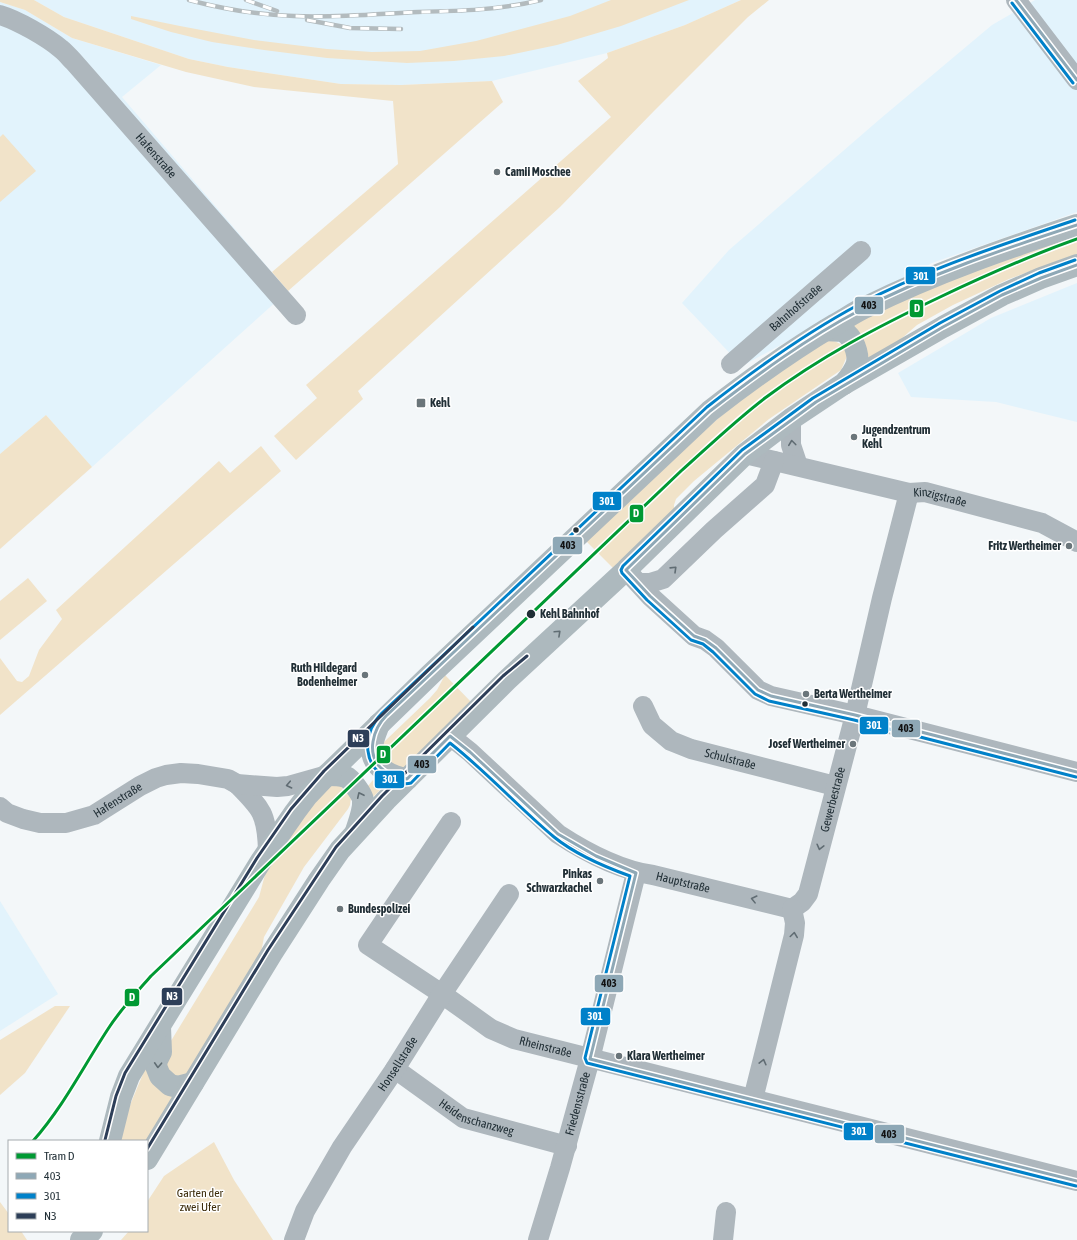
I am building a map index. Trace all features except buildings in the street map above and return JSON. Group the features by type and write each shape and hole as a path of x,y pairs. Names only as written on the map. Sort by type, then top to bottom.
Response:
{"main road":[{"path":"110,1140 121,1097 129,1076 268,851 295,812 327,775 430,674 710,411 753,378 792,351 867,306 918,284 1037,238 1077,225"},
{"path":"148,1157 272,953 340,850 407,779 507,680 633,577 745,454 791,419 842,386 1002,295 1041,278 1077,265"},
{"path":"826,330 844,332 853,341 857,362 853,373 842,386"},
{"path":"379,724 373,743 373,756 376,762 380,768 388,774 397,778 407,779"},
{"name":"Hafenstraße","path":"327,775 337,775 348,778 363,800 361,815 356,832"},
{"path":"160,1026 161,1052 156,1066 160,1076 170,1085 178,1087 193,1083"},
{"path":"81,1240 91,1232"}],"street":[{"path":"1016,0 1074,72"},
{"name":"Hafenstraße","path":"0,15 10,18 47,40 61,49 74,62 296,316"},
{"name":"Bahnhofstraße","path":"730,364 861,251"},
{"path":"791,419 791,445 798,466"},
{"name":"Kinzigstraße","path":"745,454 909,493 925,492 1042,523 1077,542"},
{"path":"633,577 650,583 663,579 765,484 774,461"},
{"name":"Gewerbestraße","path":"792,909 802,902 808,894 855,714 882,598 909,493"},
{"path":"633,577 650,596 694,636 704,640 716,648 758,690 771,696 855,714 1077,772"},
{"name":"Schulstraße","path":"643,706 652,725 671,741 691,749 836,786"},
{"name":"Hauptstraße","path":"450,736 470,752 558,834 574,845 614,865 636,872 792,909"},
{"name":"Hafenstraße","path":"0,807 7,813 23,819 40,823 66,823 94,815 140,786 156,778 181,773 198,774 228,779 237,784 258,805 263,813 268,832 268,851"},
{"name":"Hafenstraße","path":"237,784 288,786 327,775"},
{"name":"Rheinstraße","path":"451,822 368,945 442,994 491,1030 514,1039 590,1059 1077,1181"},
{"name":"Friedensstraße","path":"538,1240 567,1146 636,872"},
{"name":"Honsellstraße","path":"294,1239 305,1211 315,1192 364,1113 395,1069 442,994 509,894"},
{"path":"753,1099 794,935 795,923 792,909"},
{"name":"Heidenschanzweg","path":"395,1069 463,1118 567,1146"},
{"path":"723,1240 726,1212"}],"shaded area":[{"path":"34,0 741,0 685,25 607,53 492,81 401,85 341,84 228,67 189,59 64,17"},
{"path":"1035,0 1077,0 1077,212 932,263 742,366 682,303 729,250 880,119 992,25"},
{"path":"0,2 25,10 72,38 161,65 122,97 288,291 92,467 46,415 0,454"},
{"path":"1077,283 1077,422 996,402 911,397 898,373 991,318"},
{"path":"0,901 58,994 0,1031"}],"green space":[{"path":"0,0 34,0 64,17 189,59 228,67 341,84 401,85 492,81 503,102 288,291 272,272 398,164 393,101 254,87 186,72 72,38 25,10 0,2"},
{"path":"611,0 689,0 621,26 557,45 504,56 454,61 407,63 327,58 212,42 171,32 131,19 131,16 254,40 327,49 372,52 420,51 476,41 570,16"},
{"path":"741,0 769,0 748,17 560,207 358,391 363,399 296,460 274,436 317,398 306,385 611,117 578,81 608,58 607,53 685,25"},
{"path":"3,134 36,171 0,202 0,137"},
{"path":"1077,233 1077,254 1009,279 953,305 917,325 901,339 868,361 851,326 892,302"},
{"path":"829,340 841,344 848,354 841,370 769,419 694,481 676,499 674,510 613,568 585,540 693,440 741,399 777,372"},
{"path":"46,415 92,467 0,549 0,454"},
{"path":"261,446 281,471 0,715 0,658 17,681 22,682 29,676 39,650 62,619 56,610 219,461 230,473"},
{"path":"28,578 47,601 0,640 0,601"},
{"path":"445,675 472,703 406,766 400,769 391,769 380,749 385,741 430,698 437,690"},
{"path":"373,780 384,786 369,801 368,786"},
{"path":"338,783 351,798 348,809 304,867 264,937 260,958 190,1073 181,1076 171,1076 164,1068 166,1049 259,897 266,871 275,853 329,785"},
{"path":"55,1006 70,1006 25,1073 0,1095 0,1040"},
{"path":"145,1069 153,1084 174,1097 148,1140 119,1140 125,1117"},
{"name":"Garten der zwei Ufer","path":"214,1142 234,1180 273,1240 121,1240 128,1232 148,1232 148,1200 164,1176"},
{"path":"0,1202 8,1213 8,1232 22,1232 27,1240 0,1240"}],"railway":[{"path":"189,0 254,13 309,16 356,16 480,9 510,6 541,0"},
{"path":"246,0 277,11"},
{"path":"307,20 350,28 401,29"}],"tram line":[{"name":"D","path":"34,1140 64,1100 115,1019 151,976 681,471 733,424 754,406 786,383 828,356 871,332 915,309 990,274 1077,239"}],"transit line":[{"name":"403","path":"1016,0 1077,80"},
{"name":"301","path":"1012,3 1073,83"},
{"name":"301","path":"1075,220 965,258 884,292 818,328 743,380 707,407 382,713 370,731 368,750 370,760 382,775 392,781 406,784 411,783 450,743 464,754 541,826 562,843 590,860 630,876 585,1058 587,1063 1076,1186"},
{"name":"403","path":"1077,225 967,263 886,297 821,332 746,384 710,411 386,716 381,721 373,742 374,756 376,762 381,768 390,774 407,779 450,736 470,752 558,834 596,856 636,873 590,1059 1077,1181"},
{"name":"301","path":"1075,260 1039,273 1000,291 940,323 813,398 742,450 623,566 621,570 622,573 647,600 691,640 703,644 755,694 769,701 854,720 1076,777"},
{"name":"403","path":"1077,265 1041,278 1002,295 943,327 816,402 745,454 626,570 650,596 694,636 705,640 716,648 758,690 771,696 855,715 1077,772"},
{"name":"N3","path":"105,1140 116,1096 125,1073 257,858 291,809 324,771 473,627"},
{"name":"N3","path":"148,1147 268,950 336,847 382,796 503,676 527,656"}],"place":[{"name":"Camii Moschee","path":"497,172"},
{"name":"Kehl","path":"421,403"},
{"name":"Jugendzentrum Kehl","path":"854,437"},
{"name":"Fritz Wertheimer","path":"1069,546"},
{"name":"Kehl Bahnhof","path":"531,614"},
{"name":"Ruth Hildegard Bodenheimer","path":"365,675"},
{"name":"Berta Wertheimer","path":"806,694"},
{"name":"Josef Wertheimer","path":"853,744"},
{"name":"Pinkas Schwarzkachel","path":"600,881"},
{"name":"Bundespolizei","path":"340,909"},
{"name":"Klara Wertheimer","path":"619,1056"}]}
